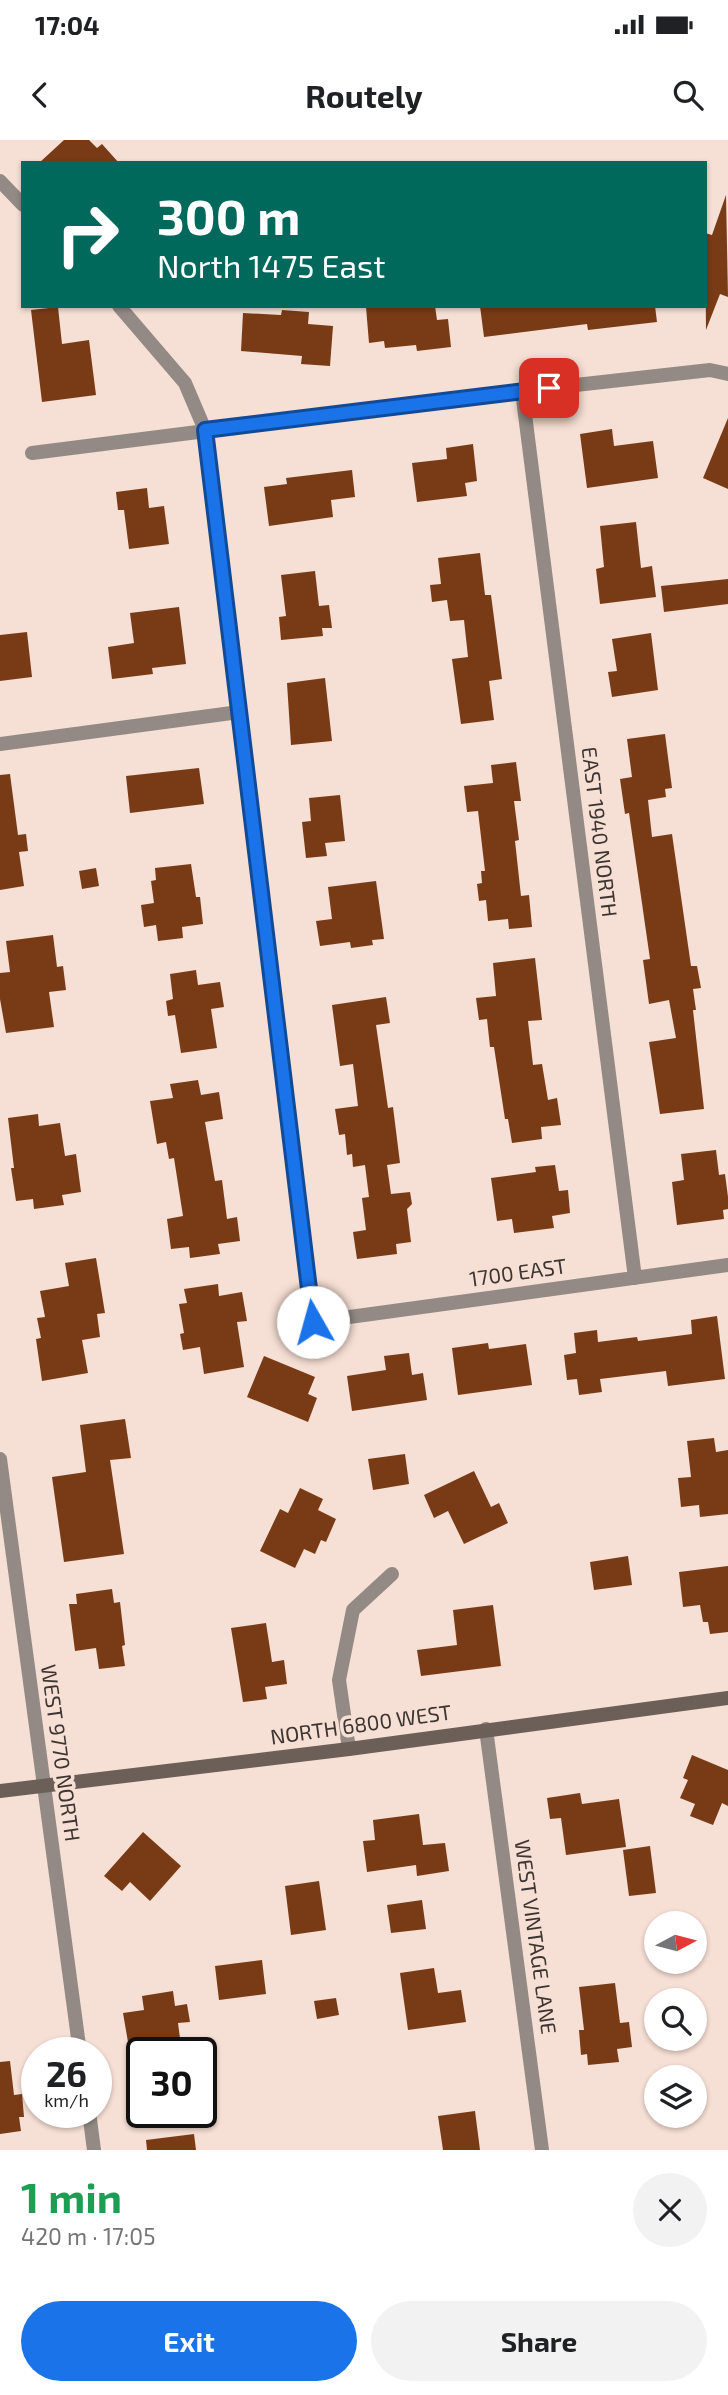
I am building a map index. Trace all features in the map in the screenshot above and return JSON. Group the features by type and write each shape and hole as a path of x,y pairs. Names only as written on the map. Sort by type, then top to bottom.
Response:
{"street":[{"path":"0,181 21,203"},
{"path":"0,744 239,712 205,430 185,383 121,308"},
{"path":"32,453 522,391 710,370 728,374"},
{"name":"EAST 1940 NORTH","path":"522,391 635,1278"},
{"name":"1700 EAST","path":"239,712 313,1322 728,1265"},
{"name":"WEST 9770 NORTH","path":"0,1459 78,2037"},
{"path":"349,1749 339,1680 353,1611 392,1574"},
{"name":"NORTH 6800 WEST","path":"0,1791 349,1749 728,1698"},
{"name":"WEST VINTAGE LANE","path":"486,1729 542,2150"},
{"path":"91,2128 94,2150"}],"building":[{"path":"64,140 89,140 97,148 102,144 117,161 41,161"},
{"path":"726,195 728,297 720,294 706,330 707,234 712,235"},
{"path":"58,308 62,344 89,340 96,395 42,402 31,310"},
{"path":"366,308 435,308 437,320 448,319 451,347 417,351 416,345 385,348 384,341 369,343"},
{"path":"480,308 655,308 657,322 588,330 587,324 484,337"},
{"path":"282,310 309,312 308,324 333,326 330,366 301,364 302,356 241,351 243,313 281,315"},
{"path":"728,418 728,489 703,478"},
{"path":"612,429 614,446 653,441 658,478 587,488 580,434"},
{"path":"473,444 477,481 465,483 467,496 417,502 412,463 447,459 446,448"},
{"path":"352,470 355,497 331,500 333,517 269,526 264,487 287,484 286,478"},
{"path":"147,488 149,508 164,506 169,544 129,549 124,510 118,510 116,492"},
{"path":"636,522 641,568 652,566 656,597 600,604 596,569 604,567 600,526"},
{"path":"480,553 485,595 491,595 502,679 489,681 494,720 461,724 452,659 468,657 464,620 450,621 447,600 432,602 430,585 441,584 438,558"},
{"path":"315,571 319,606 329,605 332,628 322,628 323,636 281,640 279,617 286,616 281,575"},
{"path":"728,579 728,604 664,612 661,586"},
{"path":"179,607 186,664 152,668 153,674 112,679 108,647 134,643 130,613"},
{"path":"27,632 32,677 0,681 0,635"},
{"path":"651,633 658,690 612,697 608,672 617,671 612,639"},
{"path":"325,678 332,741 291,745 287,683"},
{"path":"665,734 672,788 665,789 666,797 648,800 652,837 672,834 691,966 697,966 701,988 693,989 696,1010 693,1010 704,1109 660,1114 649,1042 676,1038 669,1000 649,1004 643,960 650,959 629,813 625,814 620,779 632,777 627,739"},
{"path":"516,762 521,801 514,801 519,840 515,841 521,896 529,895 532,927 509,929 508,919 488,921 486,900 479,901 477,884 482,883 481,871 485,871 478,811 467,812 464,786 493,783 491,765"},
{"path":"199,768 204,804 130,813 126,776"},
{"path":"10,774 18,835 26,834 28,851 19,852 24,886 0,890 0,775"},
{"path":"340,795 345,841 325,843 327,856 306,858 302,822 311,821 309,798"},
{"path":"191,864 196,897 200,897 203,924 182,927 183,938 158,941 156,925 144,927 141,905 154,903 151,881 156,880 155,868"},
{"path":"96,868 99,886 82,889 79,871"},
{"path":"376,881 384,939 372,940 373,945 351,948 350,942 320,946 316,921 332,919 328,887"},
{"path":"53,935 57,967 63,966 66,990 49,992 54,1027 6,1033 0,999 0,973 10,972 6,941"},
{"path":"535,958 542,1020 528,1021 533,1065 542,1064 548,1100 557,1098 561,1125 541,1127 542,1139 512,1143 508,1119 505,1119 494,1047 490,1047 487,1019 479,1020 476,998 496,996 493,963"},
{"path":"196,970 198,985 220,982 224,1007 211,1009 217,1048 181,1053 175,1015 168,1016 166,1001 173,999 170,974"},
{"path":"386,997 390,1023 376,1025 388,1108 393,1107 400,1163 387,1165 391,1194 410,1192 412,1204 407,1209 411,1242 396,1244 397,1254 357,1259 353,1232 366,1230 362,1198 369,1197 365,1165 353,1167 352,1154 347,1155 345,1134 339,1135 335,1109 358,1106 353,1064 340,1066 332,1005"},
{"path":"198,1080 201,1095 219,1092 223,1119 205,1122 215,1181 222,1180 227,1219 237,1217 240,1241 218,1244 220,1254 190,1258 189,1247 171,1249 167,1219 183,1216 174,1158 169,1159 166,1142 157,1144 150,1101 173,1098 170,1084"},
{"path":"38,1114 39,1126 60,1123 65,1156 76,1154 81,1192 62,1195 64,1205 34,1209 33,1199 16,1201 8,1118"},
{"path":"716,1150 719,1175 725,1174 728,1197 728,1209 723,1210 724,1219 677,1225 672,1182 684,1180 681,1154"},
{"path":"555,1165 559,1191 568,1190 570,1213 552,1216 554,1228 514,1233 512,1219 497,1221 491,1178 536,1172 535,1167"},
{"path":"96,1258 105,1313 97,1314 100,1337 82,1340 88,1373 42,1381 36,1339 41,1338 37,1318 45,1317 40,1291 69,1286 65,1263"},
{"path":"218,1284 219,1296 242,1292 247,1321 237,1322 244,1367 204,1374 200,1347 183,1350 180,1334 184,1333 179,1304 187,1303 184,1289"},
{"path":"717,1316 725,1379 668,1386 666,1371 600,1379 602,1392 579,1395 577,1379 567,1380 564,1355 576,1353 574,1333 597,1330 598,1342 637,1337 638,1341 692,1334 691,1320"},
{"path":"488,1343 489,1349 526,1344 532,1385 458,1395 452,1348"},
{"path":"409,1353 412,1375 423,1373 427,1400 352,1411 347,1376 386,1370 384,1356"},
{"path":"264,1356 315,1377 308,1394 317,1398 308,1422 247,1397"},
{"path":"125,1419 131,1458 110,1460 124,1554 64,1562 52,1477 86,1472 80,1425"},
{"path":"714,1438 716,1452 728,1450 728,1514 700,1517 699,1505 681,1507 678,1478 691,1477 687,1441"},
{"path":"405,1454 409,1484 373,1490 368,1459"},
{"path":"474,1471 491,1507 499,1503 508,1523 464,1544 448,1511 434,1518 424,1495"},
{"path":"300,1488 323,1499 318,1510 336,1519 326,1542 321,1540 315,1554 304,1549 295,1568 260,1551 280,1509 288,1513"},
{"path":"628,1556 632,1585 594,1590 590,1562"},
{"path":"728,1566 728,1632 710,1634 708,1622 703,1622 700,1605 683,1607 679,1572"},
{"path":"112,1589 114,1603 120,1602 125,1666 99,1669 96,1648 75,1651 69,1604 77,1604 76,1594"},
{"path":"493,1605 501,1666 421,1676 417,1650 457,1645 453,1610"},
{"path":"266,1623 272,1662 284,1660 287,1684 265,1687 267,1699 243,1702 231,1628"},
{"path":"692,1755 728,1770 728,1806 722,1803 713,1825 690,1816 695,1804 680,1798 688,1780 683,1778"},
{"path":"580,1793 582,1804 619,1799 626,1847 566,1855 561,1818 550,1819 547,1798"},
{"path":"419,1814 423,1845 445,1843 449,1871 417,1876 416,1865 367,1872 363,1841 375,1840 373,1820"},
{"path":"143,1832 181,1866 150,1901 130,1882 122,1891 104,1876"},
{"path":"650,1846 656,1893 629,1896 623,1850"},
{"path":"319,1881 326,1930 291,1935 285,1886"},
{"path":"422,1900 426,1929 391,1933 387,1905"},
{"path":"262,1960 266,1994 219,2000 215,1966"},
{"path":"434,1968 438,1993 461,1990 466,2022 408,2030 400,1973"},
{"path":"615,1983 620,2023 629,2022 632,2047 617,2049 619,2062 588,2065 587,2054 581,2055 579,2030 584,2030 579,1987"},
{"path":"173,1991 175,2006 187,2004 190,2022 178,2023 180,2037 127,2037 123,2013 144,2010 142,1996"},
{"path":"336,1998 339,2015 317,2019 314,2001"},
{"path":"10,2061 14,2095 21,2094 21,2131 0,2134 0,2062"},
{"path":"475,2111 480,2150 443,2150 438,2116"},
{"path":"194,2134 196,2150 147,2150 146,2140"}],"route":[{"path":"313,1322 205,430 549,388"}]}
